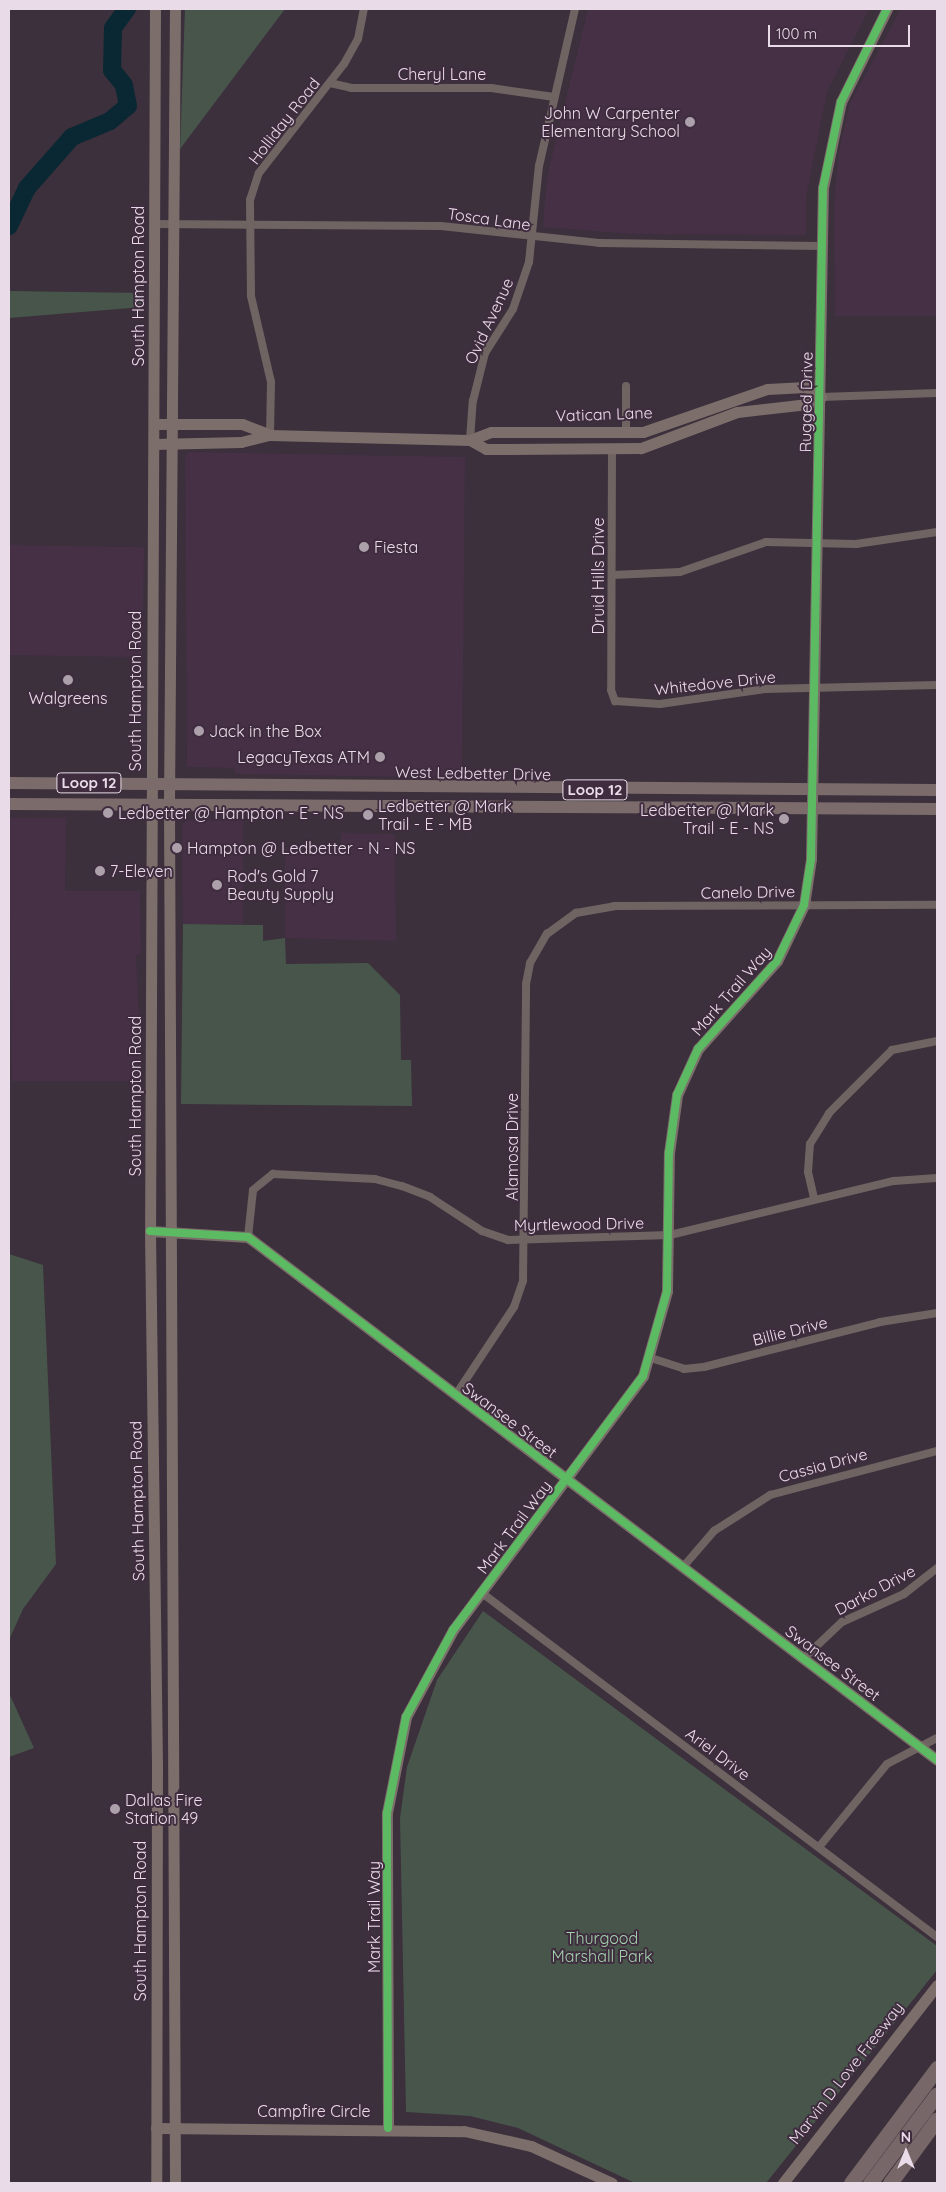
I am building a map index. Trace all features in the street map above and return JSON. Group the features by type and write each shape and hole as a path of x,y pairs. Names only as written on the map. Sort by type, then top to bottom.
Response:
{"highway":[{"path":"851,2183 937,2068"},
{"path":"870,2183 937,2094"},
{"path":"890,2183 937,2119"}],"main road":[{"name":"West Ledbetter Drive","path":"9,783 937,790"},
{"path":"325,806 328,786"},
{"name":"West Ledbetter Drive","path":"9,804 150,803 811,810 937,809"}],"street":[{"name":"Holliday Road","path":"270,435 271,382 252,296 248,223 253,185 260,173 330,83 358,39 364,9"},
{"name":"Ovid Avenue","path":"470,440 478,375 485,353 520,292 531,238 554,97 575,9"},
{"name":"Rugged Drive","path":"811,810 811,690 821,396 820,246 830,141 856,65 888,9"},
{"name":"South Hampton Road","path":"155,13 154,444 150,803 152,1086 150,1231 157,1766 156,2183"},
{"name":"South Hampton Road","path":"175,13 169,804 175,2183"},
{"name":"Cheryl Lane","path":"330,83 352,88 491,88 554,97"},
{"name":"Tosca Lane","path":"154,224 248,223 450,226 531,238 639,245 820,246"},
{"path":"612,450 626,432 626,386"},
{"name":"Vatican Lane","path":"154,444 241,442 270,435 470,440 491,432 626,432 665,427 767,389 806,387 821,396"},
{"name":"Vatican Lane","path":"470,440 486,449 612,450 666,442 738,412 808,404 821,396 937,393"},
{"name":"Vatican Lane","path":"154,424 242,424 270,435"},
{"name":"Druid Hills Drive","path":"612,450 611,690 615,701"},
{"path":"152,518 172,519"},
{"path":"612,575 680,572 766,542 887,541 937,532"},
{"name":"Whitedove Drive","path":"615,701 660,704 766,689 811,690 937,685"},
{"name":"Mark Trail Way","path":"388,2128 387,1813 392,1770 419,1686 482,1593 623,1406 651,1358 667,1291 670,1235 671,1126 686,1070 713,1031 777,961 804,905 811,859 811,810"},
{"name":"Canelo Drive","path":"562,921 614,906 937,905"},
{"name":"Alamosa Drive","path":"456,1396 514,1307 523,1281 526,1240 526,984 534,954 562,921"},
{"path":"814,1198 809,1151 829,1113 892,1050 937,1041"},
{"path":"152,1086 170,1089"},
{"name":"Myrtlewood Drive","path":"248,1237 253,1190 273,1174 393,1183 430,1197 494,1236 526,1240 670,1235 814,1198 894,1181 937,1178"},
{"path":"150,1231 248,1237"},
{"name":"Swansee Street","path":"248,1237 937,1760"},
{"name":"Billie Drive","path":"651,1358 684,1369 704,1367 880,1322 937,1314"},
{"path":"152,1369 171,1369"},
{"name":"Cassia Drive","path":"683,1568 714,1531 770,1495 937,1451"},
{"name":"Darko Drive","path":"804,1658 842,1622 904,1594 937,1568"},
{"name":"Ariel Drive","path":"482,1593 937,1937"},
{"path":"819,1847 876,1774 919,1746 937,1738"},
{"path":"157,1766 172,1765"},
{"name":"Marvin D Love Freeway","path":"783,2183 937,1985"},
{"name":"Campfire Circle","path":"156,2128 388,2128 464,2131 505,2139 555,2155 612,2183"}],"shaded area":[{"name":"John W Carpenter Elementary School","path":"588,9 869,9 827,92 806,197 806,235 633,234 543,227 547,177"},
{"path":"901,9 937,9 937,316 835,316 834,206 838,155 850,103"},
{"path":"189,452 465,457 462,778 235,774 234,768 187,767 185,457"},
{"path":"9,545 144,547 142,657 9,655"},
{"path":"9,818 66,818 65,891 140,891 141,954 136,955 142,1081 12,1081"},
{"path":"187,820 243,821 243,924 183,924 182,825"},
{"path":"341,833 395,834 396,941 285,938 285,851 337,851 341,855"}],"green space":[{"path":"185,9 285,9 180,149"},
{"path":"9,291 143,293 143,307 9,318"},
{"path":"183,924 263,925 263,941 285,938 286,964 368,963 400,995 401,1060 411,1060 412,1106 181,1104"},
{"path":"9,1254 43,1265 56,1564 23,1609 9,1640"},
{"name":"Thurgood Marshall Park","path":"483,1611 937,1946 937,1970 766,2183 635,2183 518,2128 470,2116 406,2112 400,1818 407,1767 437,1680"},
{"path":"9,1693 34,1748 9,1757"}],"waterway":[{"path":"9,226 27,188 72,137 110,121 128,106 124,85 112,70 113,28 127,9"}],"cycle path":[{"path":"388,2128 387,1813 406,1717 453,1630 643,1376 667,1291 669,1153 677,1095 698,1049 777,961 804,905 811,859 823,188 841,102 887,9"},
{"path":"150,1231 248,1237 937,1760"}],"place":[{"name":"John W Carpenter Elementary School","path":"690,122"},
{"name":"Fiesta","path":"364,547"},
{"name":"Walgreens","path":"68,680"},
{"name":"Jack in the Box","path":"199,731"},
{"name":"LegacyTexas ATM","path":"380,757"},
{"name":"Ledbetter @ Hampton - E - NS","path":"108,813"},
{"name":"Ledbetter @ Mark Trail - E - MB","path":"368,815"},
{"name":"Ledbetter @ Mark Trail - E - NS","path":"784,819"},
{"name":"Hampton @ Ledbetter - N - NS","path":"177,848"},
{"name":"7-Eleven","path":"100,871"},
{"name":"Rod's Gold 7 Beauty Supply","path":"217,885"},
{"name":"Dallas Fire Station 49","path":"115,1809"}]}
